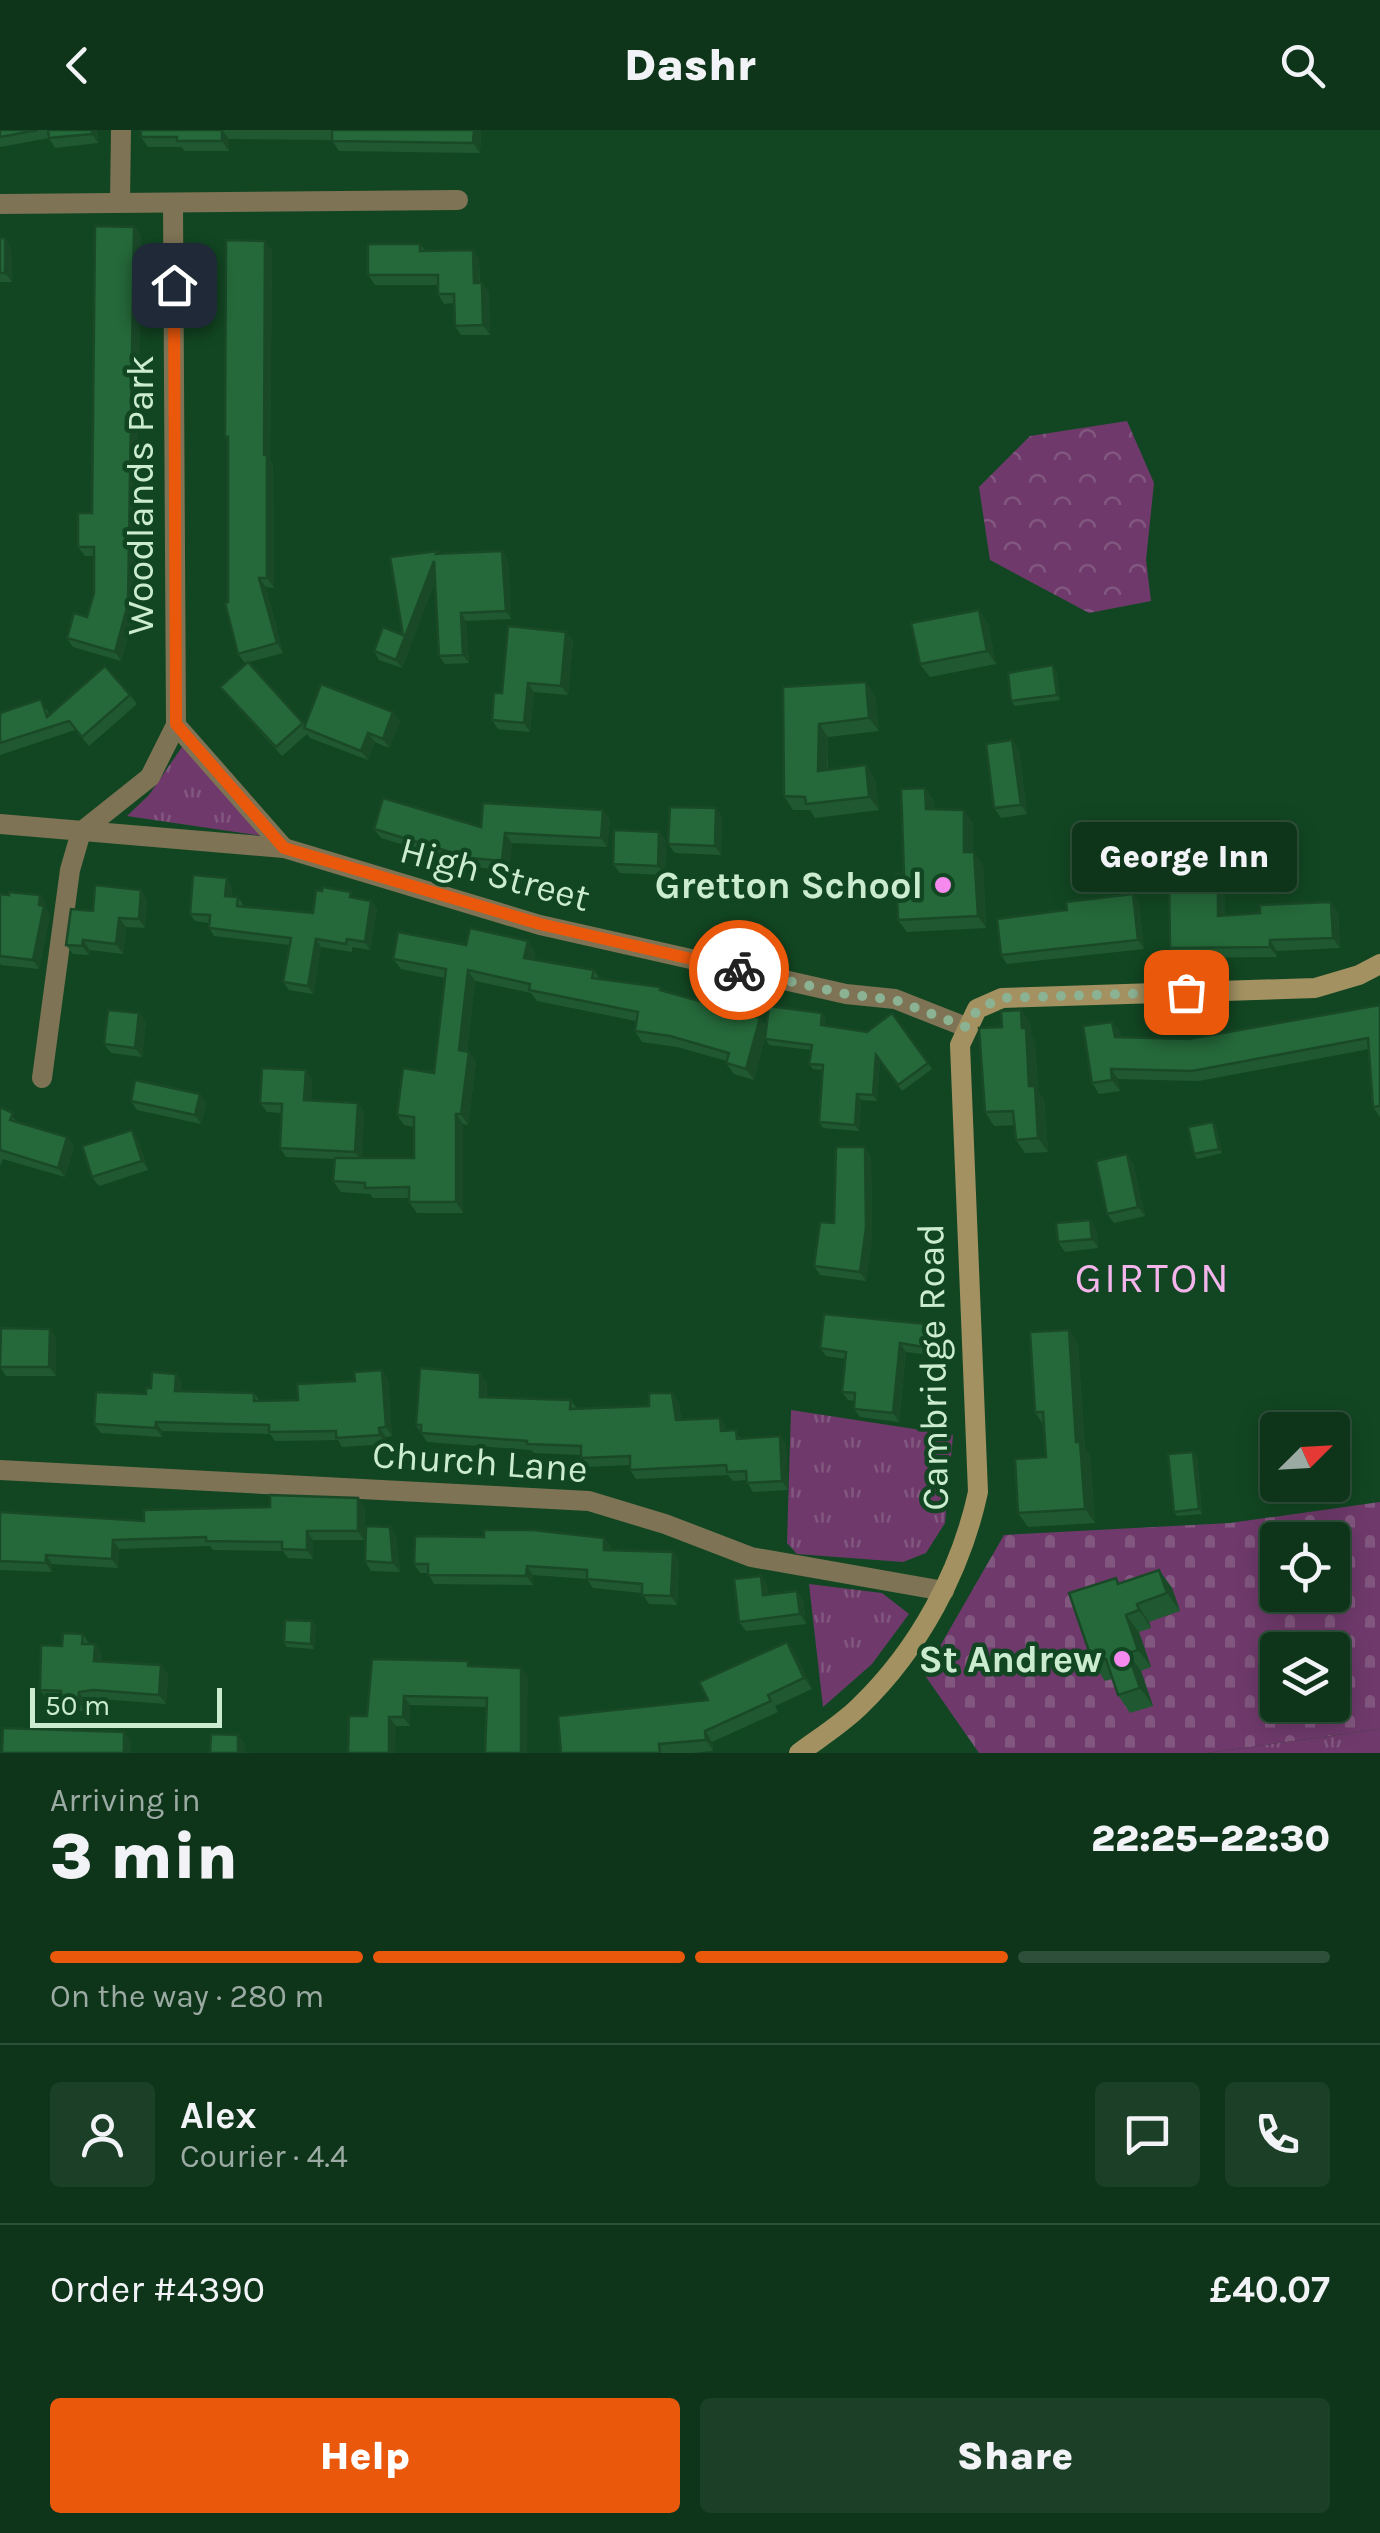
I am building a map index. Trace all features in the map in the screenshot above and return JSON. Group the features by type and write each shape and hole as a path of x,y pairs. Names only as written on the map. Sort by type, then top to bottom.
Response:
{"street":[{"path":"120,202 121,130"},
{"path":"0,204 458,200"},
{"name":"Woodlands Park","path":"81,832 150,777 176,724 173,205"},
{"path":"176,724 284,848"},
{"name":"High Street","path":"0,824 284,848 540,924 846,994 895,1000 966,1027"},
{"path":"42,1078 70,870 81,832"},
{"path":"966,1027 978,1009 1002,998 1316,988 1360,975 1380,964"},
{"name":"Cambridge Road","path":"799,1753 860,1707 914,1640 944,1591 969,1535 978,1492 960,1045 966,1027"},
{"name":"Church Lane","path":"0,1470 589,1501 665,1524 751,1557 944,1591"}],"green space":[{"path":"1127,421 1154,483 1146,560 1151,601 1089,613 990,560 979,487 1030,436"},
{"path":"184,744 262,836 127,816 149,795"},
{"path":"791,1410 953,1435 945,1523 926,1553 903,1562 797,1554 787,1543"},
{"path":"1380,1502 1380,1729 1207,1753 979,1753 924,1674 1004,1535 1230,1523"},
{"path":"809,1584 882,1593 909,1614 872,1664 823,1707"},
{"path":"1380,1729 1380,1753 1207,1753"}],"building":[{"path":"0,130 38,130 0,137"},
{"path":"48,130 92,130 92,134 49,138"},
{"path":"141,130 222,130 222,141 141,137"},
{"path":"332,130 474,130 473,143 332,141"},
{"path":"95,226 134,227 128,604 115,652 67,638 74,613 87,617 94,593 94,547 78,547 78,513 92,513"},
{"path":"0,238 5,238 5,273 0,273"},
{"path":"226,240 265,241 267,578 259,578 277,643 238,654 225,603"},
{"path":"368,244 420,244 420,251 473,250 474,283 482,283 483,325 455,326 454,294 438,294 438,275 368,275"},
{"path":"438,551 436,554 502,551 506,611 461,613 463,655 439,656 434,561 396,660 374,651 383,627 403,635 390,557"},
{"path":"979,610 987,651 920,664 911,623"},
{"path":"508,626 566,632 561,686 528,683 524,723 492,720 494,693 502,693"},
{"path":"248,662 303,723 276,747 220,687"},
{"path":"1053,665 1057,695 1011,701 1008,673"},
{"path":"105,666 130,695 82,737 69,721 0,743 0,713 41,699 47,717"},
{"path":"866,682 869,718 819,724 818,771 866,765 869,797 806,804 805,797 784,796 783,687"},
{"path":"321,684 393,712 383,739 368,733 361,751 304,728"},
{"path":"1012,740 1021,805 994,808 986,744"},
{"path":"925,788 926,809 964,810 964,852 974,852 978,916 898,920 896,874 904,874 901,789"},
{"path":"383,798 481,827 483,803 603,810 601,838 505,833 502,861 470,858 374,829"},
{"path":"670,807 716,808 715,846 668,844"},
{"path":"614,830 659,832 658,866 613,864"},
{"path":"193,875 227,878 225,896 238,897 237,906 313,913 316,890 322,891 323,887 351,892 350,897 371,901 365,942 347,939 346,944 316,939 308,986 283,982 291,938 209,928 210,915 190,914"},
{"path":"1169,879 1195,879 1195,886 1218,886 1218,916 1260,913 1260,905 1331,902 1333,938 1270,940 1270,947 1170,948"},
{"path":"95,885 141,890 139,919 119,918 116,944 83,940 82,946 66,945 71,909 93,911"},
{"path":"0,894 40,895 39,905 44,906 33,960 0,956"},
{"path":"1133,894 1138,940 1001,955 997,919 1067,910 1066,902"},
{"path":"470,928 528,941 524,958 594,970 592,978 660,987 760,1018 746,1069 726,1063 729,1053 670,1036 635,1031 638,1012 529,990 530,984 468,970 459,1050 469,1052 461,1114 456,1114 456,1202 409,1202 409,1187 365,1188 365,1183 333,1181 335,1158 414,1158 414,1117 397,1115 403,1068 434,1073 446,969 393,959 398,932 466,945"},
{"path":"1380,1005 1380,1106 1373,1107 1368,1038 1192,1071 1111,1069 1112,1080 1092,1083 1083,1026 1112,1022 1115,1037 1189,1039"},
{"path":"769,1006 822,1013 821,1025 867,1032 892,1013 928,1063 898,1085 876,1055 873,1095 857,1094 855,1125 819,1122 823,1065 809,1064 812,1045 765,1039"},
{"path":"108,1010 139,1013 135,1048 104,1044"},
{"path":"1021,1010 1022,1028 1026,1028 1029,1086 1035,1086 1038,1138 1016,1140 1013,1111 985,1112 979,1028 1002,1027 1001,1011"},
{"path":"262,1068 306,1070 304,1100 358,1103 355,1152 280,1148 282,1104 260,1103"},
{"path":"135,1080 200,1094 195,1115 131,1101"},
{"path":"0,1107 13,1113 10,1120 67,1137 58,1168 0,1150"},
{"path":"1213,1122 1219,1149 1194,1154 1188,1127"},
{"path":"132,1130 142,1161 92,1177 82,1146"},
{"path":"836,1147 865,1147 866,1228 860,1272 814,1266 820,1222 834,1223"},
{"path":"1127,1154 1138,1207 1107,1214 1096,1161"},
{"path":"1090,1220 1092,1239 1058,1242 1056,1223"},
{"path":"824,1314 926,1324 923,1347 900,1343 893,1413 854,1409 855,1393 842,1392 846,1352 820,1348"},
{"path":"1,1328 50,1329 49,1367 0,1367"},
{"path":"1069,1330 1085,1509 1018,1513 1015,1459 1046,1457 1043,1412 1035,1412 1030,1332"},
{"path":"420,1368 480,1373 480,1397 571,1400 570,1409 649,1406 649,1393 672,1393 676,1420 720,1418 721,1431 736,1430 737,1439 780,1436 782,1481 747,1483 746,1471 727,1472 726,1465 630,1470 630,1456 581,1458 581,1446 421,1433 421,1425 416,1425"},
{"path":"382,1370 386,1427 379,1428 380,1435 336,1438 336,1431 269,1432 269,1425 156,1422 155,1428 94,1424 96,1392 146,1394 146,1388 151,1388 152,1372 176,1374 175,1391 254,1393 254,1401 298,1400 297,1384 355,1381 354,1372"},
{"path":"1193,1452 1199,1509 1174,1512 1168,1454"},
{"path":"270,1495 358,1498 358,1531 307,1531 307,1550 282,1549 282,1542 206,1541 206,1537 113,1540 112,1559 46,1555 46,1563 0,1561 0,1512 144,1521 144,1510 270,1507"},
{"path":"366,1526 390,1527 393,1563 365,1561"},
{"path":"484,1530 533,1530 604,1538 604,1550 673,1552 671,1596 642,1595 642,1584 587,1579 587,1570 527,1566 526,1576 428,1575 428,1564 414,1564 415,1536 484,1537"},
{"path":"1159,1570 1167,1593 1137,1604 1139,1610 1126,1615 1138,1650 1128,1653 1140,1688 1118,1695 1106,1659 1093,1663 1069,1593 1116,1578 1118,1584"},
{"path":"761,1576 763,1595 797,1591 800,1614 739,1622 734,1579"},
{"path":"285,1620 312,1621 311,1644 284,1642"},
{"path":"63,1633 83,1634 82,1644 95,1644 94,1661 161,1665 159,1695 93,1690 79,1692 78,1702 61,1701 61,1691 40,1690 41,1645 62,1646"},
{"path":"787,1642 804,1678 768,1695 771,1701 705,1731 706,1740 659,1744 660,1753 561,1753 558,1716 708,1700 699,1682"},
{"path":"372,1659 468,1661 468,1666 521,1668 521,1753 485,1753 487,1698 404,1696 403,1717 389,1717 389,1753 348,1753 349,1716 367,1716"},
{"path":"3,1728 124,1732 124,1753 2,1753"},
{"path":"211,1734 238,1735 238,1752 249,1753 210,1753"}],"way so far":[{"path":"739,970 846,994 895,1000 966,1027 978,1009 1002,998 1186,992"}],"place":[{"name":"Gretton School","path":"943,885"},
{"name":"George Inn","path":"1186,992"},
{"name":"St Andrew","path":"1122,1659"}],"district":[{"name":"GIRTON","path":"1153,1278"}],"route":[{"path":"174,285 176,724 284,848 540,924 739,970"}]}
